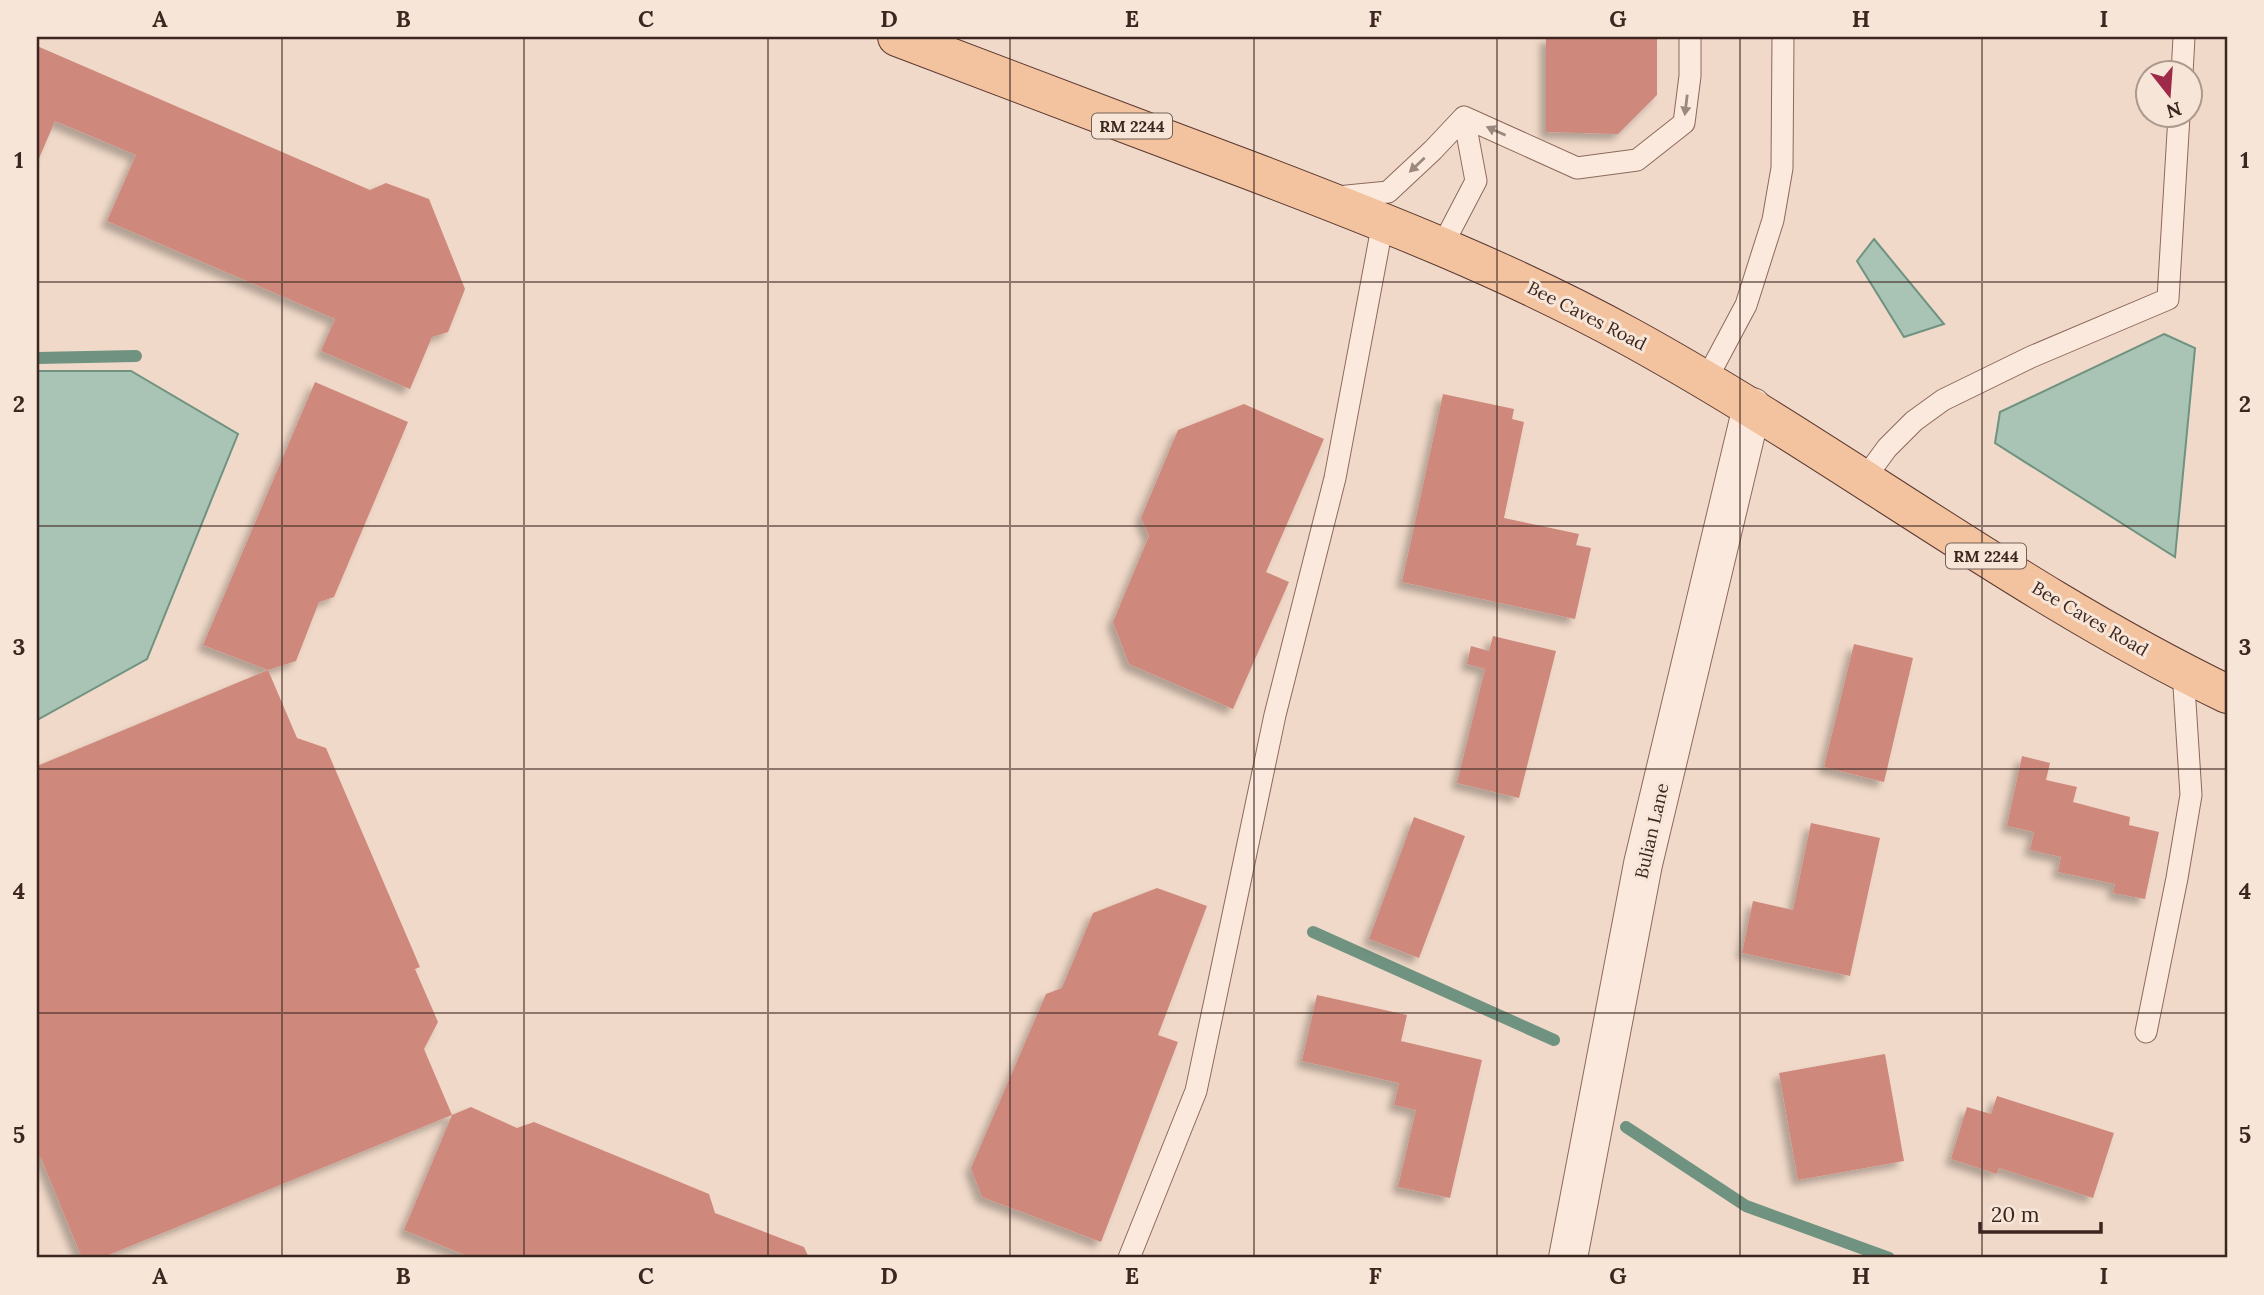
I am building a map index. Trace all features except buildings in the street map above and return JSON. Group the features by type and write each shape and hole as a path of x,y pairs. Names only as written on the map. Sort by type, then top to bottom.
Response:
{"main road":[{"name":"Bee Caves Road","path":"897,37 1383,222 1442,246 1566,304 1752,407 2063,604 2145,652 2227,694"}],"street":[{"name":"Bulian Lane","path":"1578,1255 1643,864 1752,407"}],"lane":[{"path":"1464,117 1577,168 1637,160 1684,123 1690,76 1689,37"},
{"path":"1706,380 1746,305 1773,220 1782,168 1783,37"},
{"path":"2183,60 2184,37"},
{"path":"1322,198 1388,192 1464,117"},
{"path":"1442,246 1476,181 1464,117"},
{"path":"1865,478 1914,421 1943,400 2031,357 2168,299 2178,130"},
{"path":"1129,1258 1196,1091 1275,715 1335,478 1383,222"},
{"path":"2146,1032 2191,795 2183,671"}],"shaded area":[{"path":"1874,239 1944,324 1904,337 1857,261"},
{"path":"2164,334 2195,348 2175,557 1995,443 2000,412"},
{"path":"37,371 131,371 238,434 147,659 37,720"}],"waterway":[{"path":"37,358 136,356"},
{"path":"1313,932 1554,1040"},
{"path":"1626,1127 1746,1206 1889,1258"}]}
